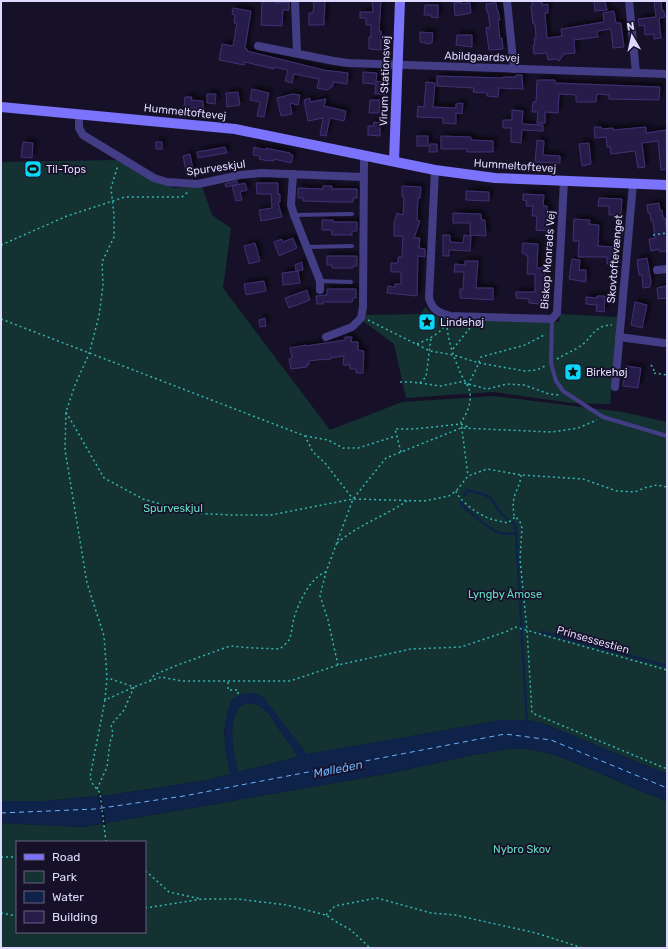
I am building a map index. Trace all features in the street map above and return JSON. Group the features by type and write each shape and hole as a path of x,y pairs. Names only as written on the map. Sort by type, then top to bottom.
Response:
{"street":[{"path":"295,1 297,53"},
{"name":"Virum Stationsvej","path":"394,161 400,1"},
{"path":"507,1 514,69"},
{"path":"629,1 636,73"},
{"name":"Abildgaardsvej","path":"258,46 334,61 398,65 667,74"},
{"name":"Hummeltoftevej","path":"1,107 235,129 435,170 495,178 667,185"},
{"name":"Spurveskjul","path":"79,114 79,128 83,135 154,178 167,182 198,184 240,175 261,173 363,177"},
{"path":"326,337 352,326 360,318 363,307 364,156"},
{"name":"Biskop Monrads Vej","path":"435,170 429,298 431,305 436,311 450,316 552,319 557,313 564,181"},
{"path":"292,174 291,205 320,281 320,290"},
{"name":"Skovtoftevænget","path":"615,387 633,184"},
{"path":"656,270 667,269"},
{"path":"619,337 664,343"}],"lane":[{"path":"294,215 352,214"},
{"path":"307,247 352,246"},
{"path":"320,281 351,282"},
{"path":"552,319 551,363 556,381 563,391 603,417 667,436"}],"path":[{"path":"106,841 100,793 90,777 105,700 107,678 104,636 87,583 64,450 66,412 75,385 89,354 99,316 103,285 102,262 114,237 114,215 111,188 117,168 122,159"},
{"path":"1,245 67,216 112,201 125,197 182,197 198,184"},
{"path":"653,234 667,233"},
{"path":"361,316 430,351 454,355 478,363 525,371 537,370 551,363 581,345 599,327 606,325 620,325"},
{"path":"453,349 474,323 482,317"},
{"path":"1,319 305,436 328,440 343,448 358,448 396,436"},
{"path":"417,344 431,338 444,326 447,319 447,331 454,355 469,391 469,401 466,415 461,422 468,476"},
{"path":"467,385 481,357 484,355 525,344 552,331"},
{"path":"420,383 426,377 431,338"},
{"path":"651,365 654,369 653,373 667,375"},
{"path":"400,382 441,386 460,382 487,389 507,384 524,385 549,394 563,396 567,394"},
{"path":"66,412 104,478 143,499 192,513 232,516 271,515 353,499 424,500 449,496 456,491 468,476 487,469 520,474 583,479 616,491 635,492 657,485 667,487"},
{"path":"105,700 134,686 162,677 182,681 290,681 338,665 328,620 320,596 326,572 353,499 386,458 461,428 470,427 552,432 578,428 603,417"},
{"path":"401,452 395,429 414,429 461,424 470,427"},
{"path":"305,436 313,452 325,463 353,499"},
{"path":"520,474 520,482 513,502 514,515 520,522 522,528 520,559 527,630 532,713 667,769"},
{"path":"456,491 457,495 483,516 508,523 514,517 517,519"},
{"path":"336,544 349,533 380,518 408,500"},
{"path":"150,681 154,675 230,646 280,649 288,641 295,616 304,595 314,580 322,573 326,572"},
{"name":"Prinsessestien","path":"338,665 412,648 461,648 515,627 524,628 667,670"},
{"path":"107,678 134,686"},
{"path":"228,682 228,690 238,690 238,695"},
{"path":"97,789 107,767 110,742 113,734 111,725 124,710 134,686"},
{"path":"1,857 16,857"},
{"path":"146,872 169,892 203,899"},
{"path":"326,915 335,906 377,898 431,913 455,915 536,933 583,948"},
{"path":"146,908 203,899 237,899 287,905 326,915 351,930 370,948"},
{"path":"1,913 16,916"}],"green space":[{"name":"Spurveskjul","path":"117,160 156,182 175,188 202,186 212,215 231,228 223,288 330,430 402,402 493,396 623,412 667,422 667,774 542,723 526,720 502,720 307,755 297,741 255,693 244,693 232,700 224,730 226,752 231,774 208,780 110,795 45,801 1,801 1,162"},
{"path":"425,307 433,315 447,319 559,322 560,314 619,317 610,404 571,403 494,392 406,398 394,344 363,321 366,315 421,314"},
{"path":"245,703 259,705 269,714 298,757 238,772 234,755 232,735 233,725 234,716 239,708"},
{"name":"Nybro Skov","path":"507,749 527,749 548,753 573,762 667,802 667,948 1,948 1,823 83,827 391,773"}],"water":[{"name":"Mølleåen","path":"244,693 255,693 263,697 307,754 502,720 526,720 542,723 667,774 667,802 548,753 527,749 507,749 391,773 83,827 1,823 1,801 45,801 110,795 208,780 230,774 225,745 225,728 228,710 232,699","holes":["245,703 259,705 269,714 298,757 238,772 234,755 232,734 234,716 239,708"]}],"pier":[{"path":"101,793 106,825 103,825 98,794"}],"building":[{"path":"262,1 275,1 275,3 289,2 289,10 283,10 282,26 261,25"},
{"path":"314,1 325,1 324,25 309,25 309,13 313,13"},
{"path":"372,1 381,1 379,31 381,31 381,50 369,49 371,25 366,25 366,18 360,18 360,12 373,12"},
{"path":"532,1 542,1 542,5 548,4 548,13 545,13 547,38 562,36 561,29 604,22 603,13 614,11 616,23 621,23 624,47 613,48 611,29 597,31 598,37 574,40 575,53 564,54 559,61 556,59 548,60 547,53 534,54 533,45 535,45 534,38 536,38 531,6"},
{"path":"594,1 605,1 607,10 595,11"},
{"path":"654,1 661,1 662,11 664,11 665,17 659,18 661,38 654,39 654,34 645,35 644,25 639,26 638,19 656,17"},
{"path":"461,2 461,4 470,3 471,13 455,16 454,3"},
{"path":"496,3 500,20 498,20 500,39 502,38 503,49 489,50 486,28 490,27 486,4"},
{"path":"425,5 438,5 438,18 431,17 431,15 424,15"},
{"path":"233,8 251,11 245,48 247,51 324,70 348,73 347,84 333,82 333,86 327,90 317,88 319,79 294,74 292,83 285,81 288,70 274,67 274,69 245,62 244,65 219,60 222,44 233,46 237,23 234,23 235,15 232,14"},
{"path":"420,32 433,33 432,43 426,44 420,42"},
{"path":"457,35 472,35 472,47 456,45"},
{"path":"363,72 377,73 376,82 387,82 387,94 375,94 376,84 363,83"},
{"path":"516,75 522,75 523,89 499,88 498,97 487,96 487,93 473,92 474,88 437,86 437,76 503,78 516,77"},
{"path":"537,80 555,80 555,83 660,87 659,100 609,99 609,95 597,94 596,102 576,102 576,95 559,94 558,113 545,112 545,123 537,123 538,112 532,112 533,102 536,102"},
{"path":"426,82 435,83 433,107 456,108 456,104 463,103 462,114 456,113 456,124 443,123 443,118 417,117 418,106 424,107"},
{"path":"252,89 269,93 264,117 257,116 260,102 250,100"},
{"path":"238,92 240,105 227,107 226,93"},
{"path":"207,94 216,94 215,104 207,103"},
{"path":"293,94 300,95 298,105 290,103 292,114 281,116 277,98"},
{"path":"185,97 192,97 191,100 203,101 203,109 184,107"},
{"path":"310,98 310,102 326,99 324,106 346,111 344,121 330,118 326,136 320,135 323,118 308,121 304,100"},
{"path":"370,100 380,100 379,113 369,113"},
{"path":"512,110 523,111 522,124 543,125 543,131 522,130 521,143 511,142 511,128 503,128 503,120 512,120"},
{"path":"374,122 380,123 380,136 368,135 368,126 373,126"},
{"path":"594,127 601,127 602,129 613,128 613,130 646,127 646,133 666,130 667,169 661,170 658,141 642,143 645,167 638,168 635,151 611,154 610,147 607,147 606,137 595,138"},
{"path":"417,136 428,136 428,146 417,146"},
{"path":"441,136 471,137 471,140 493,141 493,152 467,152 467,149 441,149"},
{"path":"537,140 544,141 543,155 560,156 560,163 535,162"},
{"path":"23,142 33,143 32,158 21,157"},
{"path":"156,142 162,142 162,149 156,149"},
{"path":"589,143 591,164 582,166 579,144"},
{"path":"430,144 437,144 437,152 429,152"},
{"path":"225,147 227,153 198,158 197,152"},
{"path":"254,147 290,153 290,155 293,155 291,163 274,159 274,161 268,161 259,159 260,156 253,155"},
{"path":"190,154 194,174 187,176 183,156"},
{"path":"237,181 238,184 226,187 225,184"},
{"path":"245,183 247,190 240,192 242,200 236,201 232,186"},
{"path":"256,183 278,183 280,202 278,202 282,217 261,221 259,210 272,208 271,194 257,194"},
{"path":"323,186 332,186 332,189 357,189 357,198 353,198 353,202 332,202 303,201 303,198 298,198 298,188 323,189"},
{"path":"402,186 421,187 420,198 418,198 417,220 420,221 414,238 420,238 419,248 425,249 425,257 418,256 417,296 387,293 388,286 395,287 395,284 401,284 401,272 391,272 391,263 398,263 398,257 402,257 403,236 394,236 394,223 397,213 403,215 404,197 402,197"},
{"path":"466,191 489,192 489,201 466,200"},
{"path":"523,194 544,195 543,206 547,206 547,215 550,215 549,231 536,230 537,216 532,216 533,206 526,206 527,201 523,200"},
{"path":"599,198 622,199 621,215 609,215 609,206 598,206"},
{"path":"659,203 660,211 662,210 663,218 665,218 667,233 667,251 660,252 659,249 651,251 649,239 655,238 653,221 651,221 650,213 648,213 647,205"},
{"path":"453,213 481,214 481,220 485,220 486,236 470,235 470,223 453,223"},
{"path":"574,219 590,220 589,224 599,225 598,246 616,247 615,265 607,264 607,257 578,257 579,241 573,241"},
{"path":"322,220 333,220 333,222 357,222 357,231 352,231 352,235 332,235 331,230 322,230"},
{"path":"443,235 450,235 450,242 463,243 464,235 471,236 470,251 449,250 449,256 443,256"},
{"path":"293,238 297,248 279,256 274,242 282,239 283,242"},
{"path":"255,243 260,261 249,264 244,246"},
{"path":"523,243 538,244 537,268 545,268 544,298 540,298 540,304 529,303 529,299 516,298 516,292 535,292 535,274 527,274 528,256 522,253"},
{"path":"327,256 357,256 357,266 353,266 353,268 332,268 332,265 327,265"},
{"path":"647,258 651,281 650,287 643,288 642,275 639,275 637,260"},
{"path":"572,259 580,260 579,270 586,270 586,282 569,279"},
{"path":"465,261 478,261 476,288 493,288 493,300 460,298 460,289 463,289 464,272 454,272 455,264 465,265"},
{"path":"302,262 303,270 296,271 295,265"},
{"path":"298,271 300,283 283,285 282,273"},
{"path":"264,281 266,291 246,295 244,284"},
{"path":"666,286 667,298 658,299 657,288"},
{"path":"327,289 356,289 356,298 353,298 352,302 323,302 323,304 317,304 316,296 327,295"},
{"path":"307,290 310,300 289,308 285,298"},
{"path":"597,296 605,296 604,312 596,311 597,305 586,304 586,297 597,298"},
{"path":"635,302 647,305 642,328 631,325"},
{"path":"265,318 266,326 260,327 259,320"},
{"path":"345,337 352,337 351,342 358,342 358,350 364,351 363,373 356,373 356,369 350,369 350,365 343,365 344,356 309,361 309,365 306,365 307,367 291,369 289,359 292,358 290,348 345,340"},
{"path":"626,366 641,368 638,388 623,386"}],"waterway":[{"path":"464,496 468,490 489,497 502,515 508,519"},
{"path":"462,501 461,504 464,507 493,530 502,534 516,533"},
{"path":"511,522 515,524 516,533 527,723"},
{"path":"542,632 667,666"}],"ferry route":[{"path":"1,813 95,809 184,796 505,734 551,740 667,788"}],"place":[{"name":"Til-Tops","path":"33,169"},
{"name":"Lindehøj","path":"427,322"},
{"name":"Birkehøj","path":"573,372"}],"park label":[{"name":"Lyngby Åmose","path":"505,594"}]}
